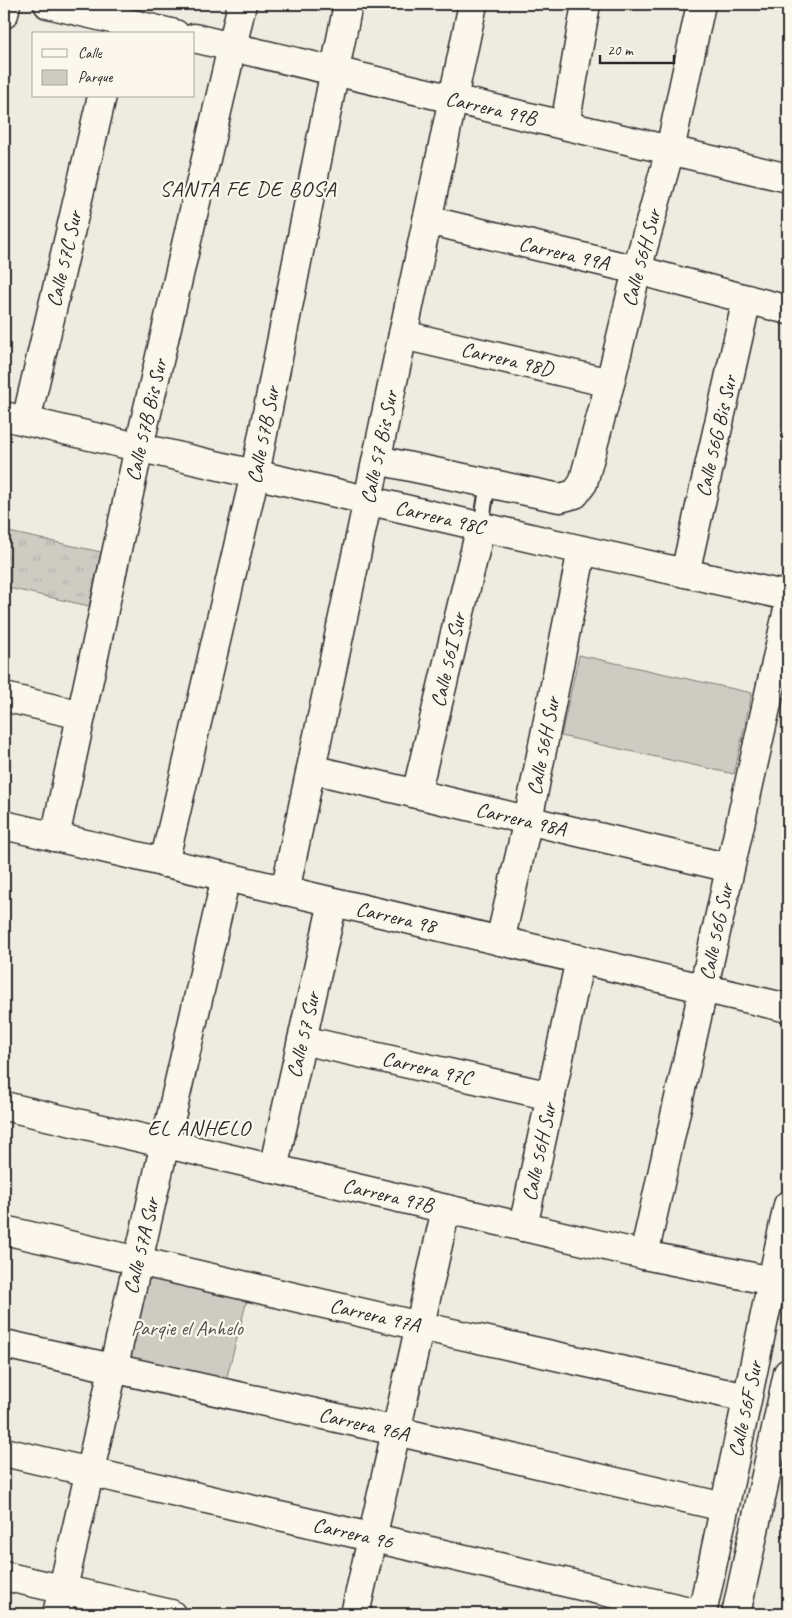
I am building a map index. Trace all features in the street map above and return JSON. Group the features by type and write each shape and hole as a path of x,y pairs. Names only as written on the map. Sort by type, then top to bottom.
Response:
{"street":[{"path":"4,14 6,4"},
{"path":"48,4 120,19 168,32"},
{"name":"Calle 57B Bis Sur","path":"55,837 139,448 242,4"},
{"name":"Calle 57B Sur","path":"164,863 255,474 348,4"},
{"name":"Calle 57 Bis Sur","path":"285,891 473,4"},
{"path":"565,125 586,4"},
{"name":"Calle 56H Sur","path":"488,483 560,498 575,494 583,483 610,383 637,270 670,150 701,4"},
{"name":"Carrera 99B","path":"195,38 670,150 788,174"},
{"name":"Calle 57C Sur","path":"15,419 101,98"},
{"name":"Carrera 99A","path":"428,220 637,270 788,310"},
{"name":"Calle 56G Bis Sur","path":"685,573 747,299"},
{"name":"Carrera 98D","path":"403,335 610,383"},
{"name":"Carrera 98C","path":"15,419 788,596"},
{"path":"377,460 488,483"},
{"name":"Calle 56I Sur","path":"416,794 481,526"},
{"name":"Calle 56H Sur","path":"500,941 528,820 582,550"},
{"name":"Calle 56G Sur","path":"644,1255 788,609"},
{"path":"4,697 81,714"},
{"name":"Carrera 98A","path":"311,769 730,868"},
{"name":"Carrera 98","path":"4,825 788,1008"},
{"name":"Calle 57A Sur","path":"59,1602 226,877"},
{"name":"Calle 57 Sur","path":"273,1169 333,902"},
{"name":"Calle 56H Sur","path":"523,1227 580,959"},
{"name":"Carrera 97C","path":"302,1040 551,1096"},
{"name":"Carrera 97B","path":"4,1106 644,1255 772,1281"},
{"name":"Calle 56F Sur","path":"702,1614 788,1205"},
{"path":"355,1614 446,1209"},
{"name":"Carrera 97A","path":"4,1230 420,1326 747,1398"},
{"name":"Carrera 96A","path":"4,1344 396,1431 724,1507"},
{"name":"Calle 56F Sur","path":"736,1614 788,1373"},
{"name":"Carrera 96","path":"4,1452 702,1614"},
{"path":"4,1576 59,1602 171,1614"}],"lane":[{"path":"481,526 488,483"}],"green space":[{"path":"4,531 101,552 89,606 4,587"},
{"path":"579,655 752,693 734,774 561,736"},
{"name":"Parqie el Anhelo","path":"149,1277 247,1300 226,1380 128,1357"}],"district":[{"name":"SANTA FE DE BOSA","path":"248,188"},
{"name":"EL ANHELO","path":"199,1127"}]}
